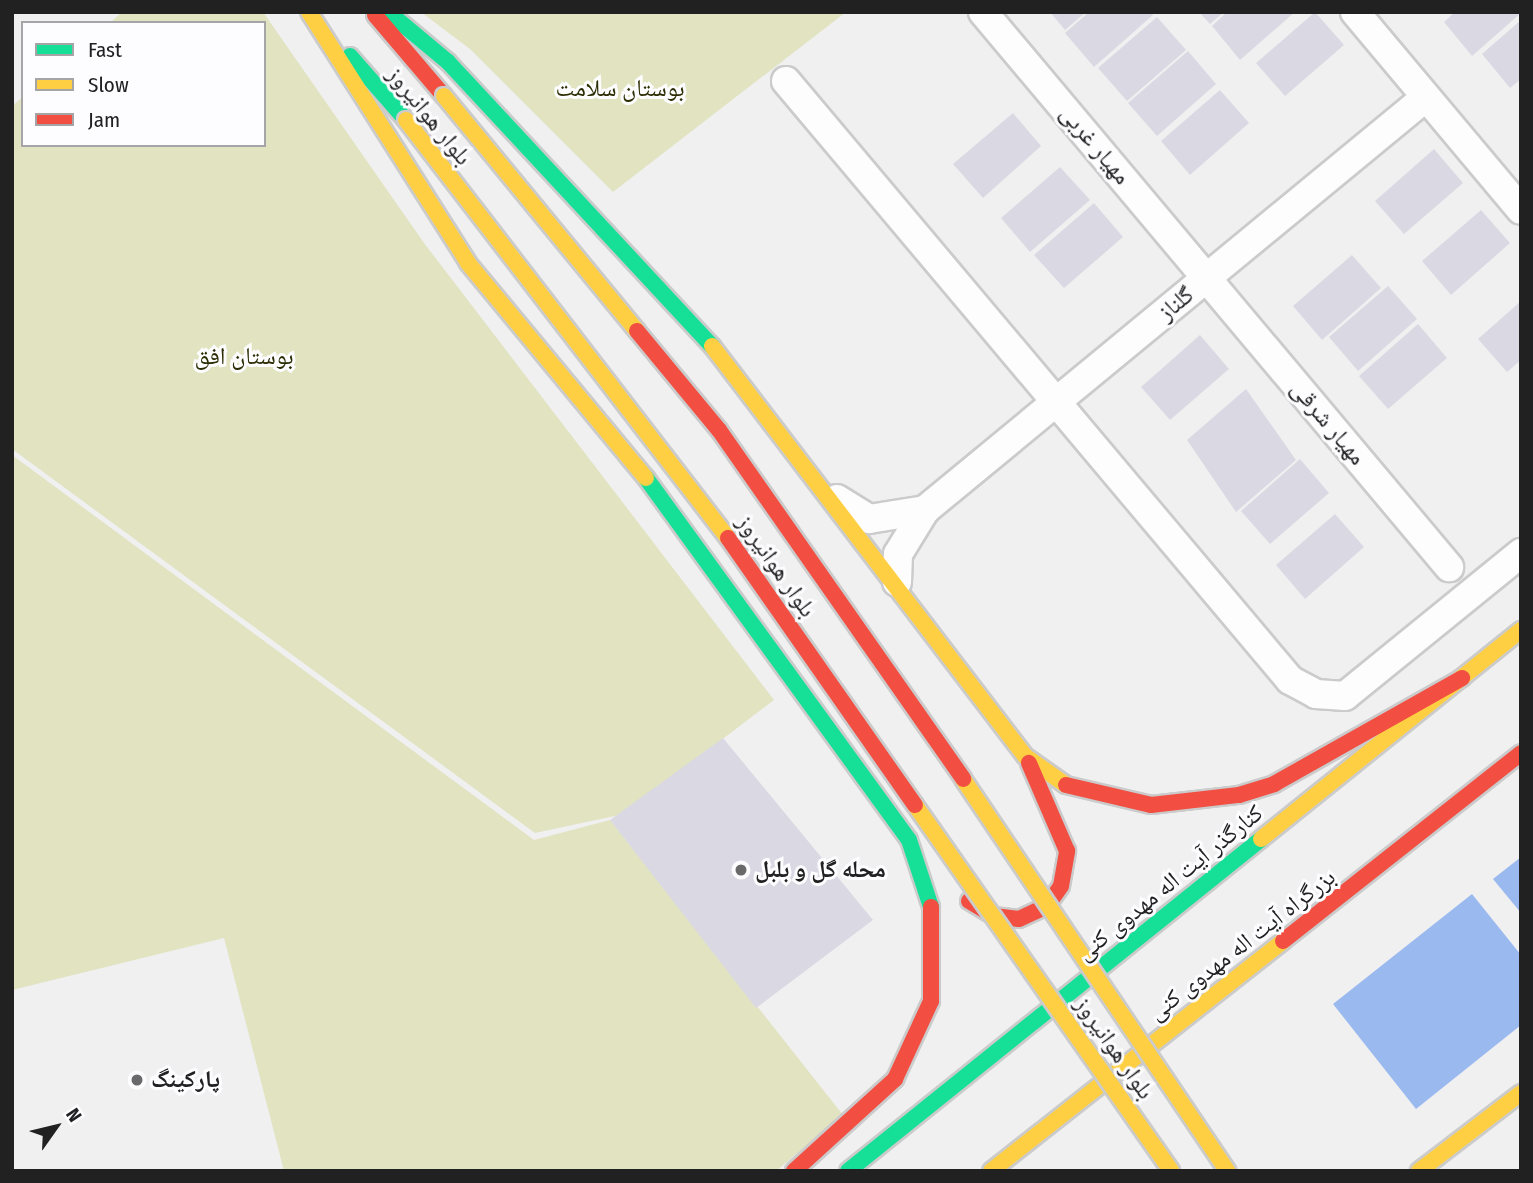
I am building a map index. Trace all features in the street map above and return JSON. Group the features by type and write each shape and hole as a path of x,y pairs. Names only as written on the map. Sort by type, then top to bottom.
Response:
{"main road":[{"name":"بلوار هوانیروز","path":"310,12 407,120 688,481 1171,1171"},
{"path":"310,12 468,263 650,483 909,840 959,896 994,916 1019,919 1047,905 1061,886 1067,851 1025,756 897,582 699,330 567,184 448,62 388,12"},
{"name":"بلوار هوانیروز","path":"373,12 719,430 886,664 1227,1171"},
{"name":"کنارگذر آیت اله مهدوی کنی","path":"848,1171 1521,630"},
{"path":"1025,756 1062,784 1100,797 1197,804 1274,784 1462,678"},
{"name":"بزرگراه آیت اله مهدوی کنی","path":"991,1171 1521,753"},
{"path":"794,1171 895,1079 931,1001 931,908 909,840"},
{"path":"1419,1171 1521,1093"}],"street":[{"name":"مهیار غربی","path":"983,12 1206,279"},
{"path":"1355,12 1521,210"},
{"path":"786,81 1059,400 1290,680 1316,694 1345,696 1521,553"},
{"name":"گلناز","path":"925,510 1426,97"},
{"name":"مهیار شرقی","path":"1206,279 1449,568"},
{"path":"832,497 869,519 925,510"},
{"path":"897,582 898,554 925,510"}],"green space":[{"name":"بوستان افق","path":"122,12 263,12 424,243 774,700 624,814 535,833 12,449 12,106 21,99 21,147 266,147 266,21 112,21"},
{"name":"بوستان سلامت","path":"421,12 846,12 613,192 470,49"},
{"path":"12,455 534,840 610,820 843,1115 776,1171 284,1171 224,938 12,990"}],"water":[{"path":"1521,857 1521,913 1493,879"},
{"path":"1472,894 1521,955 1521,1025 1416,1109 1333,1004"}],"building":[{"path":"1050,12 1086,12 1065,30"},
{"path":"1089,12 1150,12 1153,15 1094,67 1065,33"},
{"path":"1199,12 1224,12 1210,24"},
{"path":"1227,12 1295,12 1240,60 1212,26"},
{"path":"1315,12 1344,45 1285,96 1256,63"},
{"path":"1455,12 1521,13 1472,56 1444,22"},
{"path":"1157,17 1186,50 1127,101 1098,68"},
{"path":"1521,20 1521,79 1510,88 1482,54"},
{"path":"1188,51 1216,84 1157,136 1128,103"},
{"path":"1220,90 1249,123 1190,175 1161,141"},
{"path":"1013,113 1041,146 983,198 953,164"},
{"path":"1434,149 1463,183 1404,234 1375,201"},
{"path":"1060,167 1090,200 1030,252 1001,218"},
{"path":"1094,203 1123,237 1064,288 1034,255"},
{"path":"1481,210 1510,243 1451,295 1422,261"},
{"path":"1352,255 1381,288 1322,340 1293,306"},
{"path":"1388,286 1417,319 1358,371 1329,337"},
{"path":"1521,301 1521,360 1507,372 1478,339"},
{"path":"1418,324 1447,358 1388,409 1359,376"},
{"path":"1200,335 1229,369 1170,420 1141,387"},
{"path":"1246,389 1296,460 1236,512 1187,440"},
{"path":"1300,459 1329,493 1270,544 1241,511"},
{"path":"1335,514 1364,547 1305,599 1276,565"},
{"name":"محله گل و بلبل","path":"723,738 873,920 756,1008 610,820"}],"traffic: fast":[{"path":"388,12 448,62 712,346"},
{"path":"350,56 406,120"},
{"path":"646,478 909,840 931,907"},
{"path":"848,1171 1261,839"}],"traffic: slow":[{"path":"309,12 468,263 646,478"},
{"path":"444,96 637,331"},
{"path":"406,120 728,538"},
{"path":"712,346 1025,756 1066,785"},
{"path":"1261,839 1521,630"},
{"path":"963,779 1227,1171"},
{"path":"915,805 1171,1171"},
{"path":"991,1171 1283,941"},
{"path":"1419,1171 1521,1093"}],"traffic: jam":[{"path":"375,15 444,96"},
{"path":"637,331 719,430 963,779"},
{"path":"728,538 915,805"},
{"path":"1066,785 1151,805 1239,795 1274,784 1462,678"},
{"path":"1283,941 1521,753"},
{"path":"969,901 994,916 1019,919 1047,906 1061,886 1067,851 1029,763"},
{"path":"794,1171 895,1079 931,1001 931,907"}],"place":[{"name":"محله گل و بلبل","path":"741,870"},
{"name":"پارکینگ","path":"137,1080"}]}
